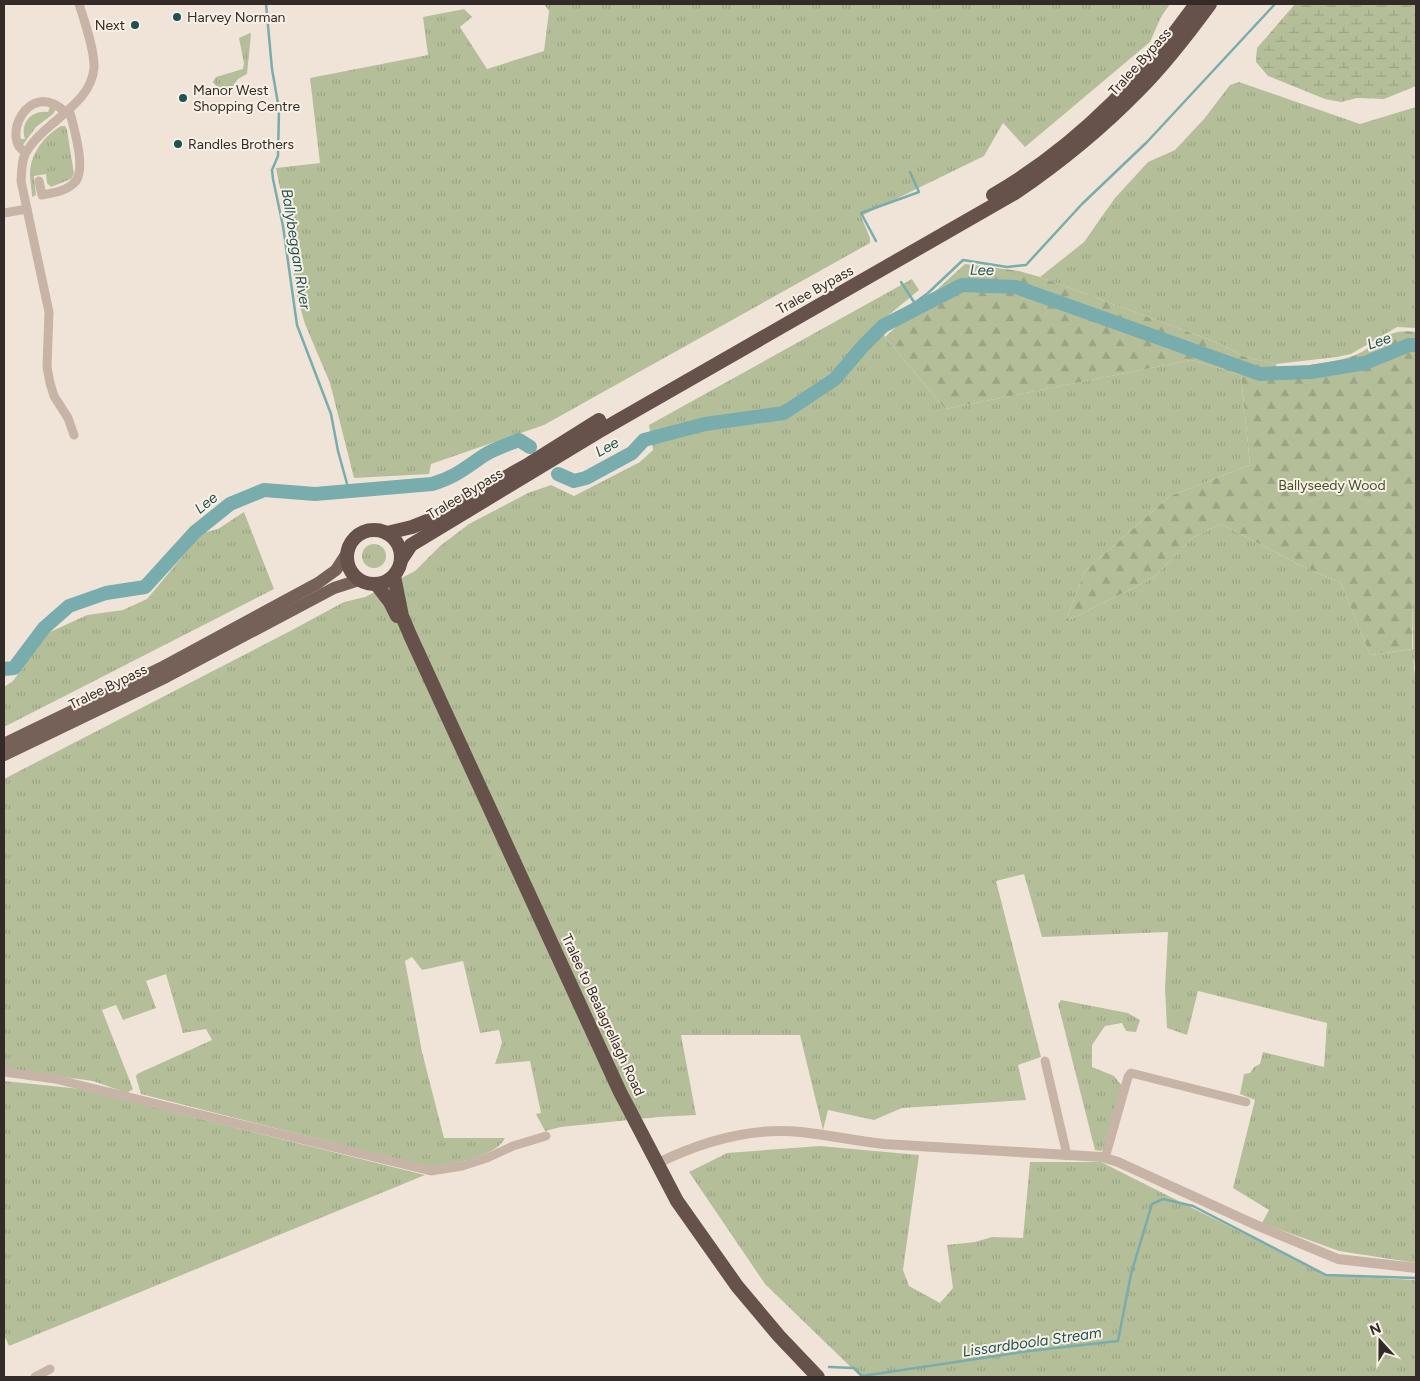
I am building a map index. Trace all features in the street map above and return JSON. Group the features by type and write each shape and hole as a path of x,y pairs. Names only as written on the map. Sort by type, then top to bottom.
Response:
{"highway":[{"name":"Tralee Bypass","path":"554,454 599,420 878,262 1024,175 1090,123 1131,84 1172,37 1196,4"},
{"name":"Tralee Bypass","path":"402,560 411,545 554,454 639,408 1015,193 1052,167 1097,130 1140,90 1186,36 1210,4"},
{"name":"Tralee Bypass","path":"387,533 412,528 432,519 533,467"},
{"path":"369,530 378,530 387,533 398,544 402,560 400,568 389,580 376,584 367,584 359,580 350,568 347,553 354,539 369,530"},
{"name":"Tralee to Bealagrellagh Road","path":"394,576 402,616 410,635 620,1092 656,1164 676,1201 737,1286 779,1336 818,1377"},
{"name":"Tralee to Bealagrellagh Road","path":"376,584 390,602 410,635"}],"main road":[{"name":"Tralee Bypass","path":"4,744 161,668 318,583 336,570 347,553"},
{"name":"Tralee Bypass","path":"4,755 166,677 334,588 359,580"}],"street":[{"path":"74,435 68,418 54,396 50,383 47,367 49,312 21,181 23,160 26,152 49,125 78,100 91,82 94,58 79,4"},
{"path":"26,152 17,145 14,136 19,116 23,110 31,104 47,102 67,110"},
{"path":"39,181 42,195 68,187 75,182 79,175 79,158 67,110"},
{"path":"4,214 27,209"},
{"path":"1045,1061 1067,1154"},
{"path":"4,1072 55,1079 432,1171 462,1166 546,1136"},
{"path":"1105,1158 1128,1077 1131,1073 1246,1102"},
{"path":"656,1164 674,1155 719,1139 778,1131 800,1132 884,1144 1067,1154 1105,1158 1256,1226 1338,1259 1416,1268"},
{"path":"35,1377 50,1370"}],"green space":[{"path":"544,4 1170,4 1161,17 1150,42 1025,147 1003,123 984,156 861,216 870,238 870,243 544,425 431,464 429,474 354,478 330,383 305,324 297,296 286,219 276,168 320,163 310,78 428,55 423,17 464,9 472,17 460,27 487,69 544,51 549,11"},
{"path":"1295,4 1416,4 1416,86 1384,99 1357,98 1341,102 1325,99 1268,76 1256,62 1257,48"},
{"path":"250,33 247,74 238,79 233,86 218,88 213,82 216,77 243,69 244,63 239,38"},
{"path":"1239,82 1360,124 1416,107 1416,328 1397,327 1351,354 1276,364 1245,357 1221,344 1040,277 1084,242 1115,198 1148,162 1175,150 1204,119 1230,85"},
{"path":"50,107 56,109 53,114 36,127 22,146 20,139 25,139 24,128 28,119 37,113 48,112"},
{"path":"61,126 65,126 67,130 74,174 71,179 51,187 47,183 46,174 34,176 36,195 32,197 30,174 32,159 44,140"},
{"name":"Ballyseedy Wood","path":"965,264 1019,271 1040,277 1221,344 1245,357 1276,364 1277,369 1323,363 1350,357 1388,335 1405,331 1416,332 1416,596 1412,598 1412,649 1370,655 1341,583 1302,566 1221,524 1192,538 1153,578 1065,622 1085,571 1170,496 1250,465 1241,375 1191,360 945,409 885,337"},
{"path":"912,279 919,290 878,324 885,337 945,409 1191,360 1241,375 1250,465 1170,496 1085,571 1065,622 1153,578 1192,538 1221,524 1302,566 1341,583 1370,655 1413,649 1412,596 1416,594 1416,673 1413,655 1416,686 1416,1263 1339,1251 1262,1223 1269,1210 1233,1188 1255,1100 1240,1094 1244,1074 1250,1073 1254,1067 1260,1064 1263,1052 1324,1067 1327,1023 1198,991 1187,1035 1167,1028 1165,988 1168,932 1042,937 1024,874 996,881 1041,1057 1018,1065 1026,1100 902,1108 874,1120 828,1110 823,1130 800,1035 681,1035 696,1115 561,1127 545,1131 536,1114 541,1113 530,1061 495,1064 502,1043 499,1030 480,1033 463,961 422,970 412,957 405,961 422,1052 444,1138 505,1138 500,1145 492,1150 471,1159 429,1167 141,1094 136,1077 137,1074 212,1040 206,1029 183,1033 166,974 146,981 156,1008 123,1020 116,1005 102,1010 133,1089 127,1093 93,1081 4,1069 4,779 344,602 365,597 415,571 440,546 469,524 528,493 551,485 574,496 640,462 653,450 649,425"},
{"path":"244,512 274,589 4,727 4,687 13,681 48,633 87,615 123,610 147,599 202,533 218,529"},
{"path":"374,544 382,548 386,556 382,564 374,568 366,564 362,556 366,548"},
{"path":"1061,1000 1128,1013 1140,1020 1136,1032 1126,1031 1122,1023 1105,1026 1092,1045 1092,1067 1114,1076 1122,1086 1108,1144 1101,1151 1095,1150 1058,1004"},
{"path":"4,1081 81,1089 425,1175 9,1346 4,1335"},
{"path":"820,1146 919,1155 903,1270 909,1286 940,1303 953,1288 947,1245 975,1242 992,1237 1023,1238 1030,1162 1101,1162 1326,1275 1416,1280 1416,1377 861,1377 765,1284 689,1172 727,1153"}],"waterway":[{"name":"Ballybeggan River","path":"266,4 272,69 279,109 278,156 272,170 283,226 297,325 331,414 338,451 349,491"},
{"path":"883,326 928,293 963,260 1007,267 1026,265 1082,204 1147,142 1275,4"},
{"path":"876,241 861,213 919,192 910,172"},
{"path":"901,282 914,302"},
{"name":"Lee","path":"558,474 574,481 586,478 632,453 644,440 705,424 784,413 835,379 883,326 962,285 1016,287 1260,374 1311,372 1365,363 1409,345 1416,345"},
{"name":"Lee","path":"4,669 14,668 44,628 69,606 106,593 145,587 195,532 230,504 264,490 315,494 432,484 465,469 491,451 519,440 530,447"},
{"name":"Lissardboola Stream","path":"829,1367 854,1368 862,1376 1029,1351 1118,1341 1131,1274 1152,1204 1163,1199 1193,1206 1326,1275 1416,1278"}],"place":[{"name":"Harvey Norman","path":"177,17"},
{"name":"Next","path":"135,25"},
{"name":"Manor West Shopping Centre","path":"183,98"},
{"name":"Randles Brothers","path":"178,144"}]}
